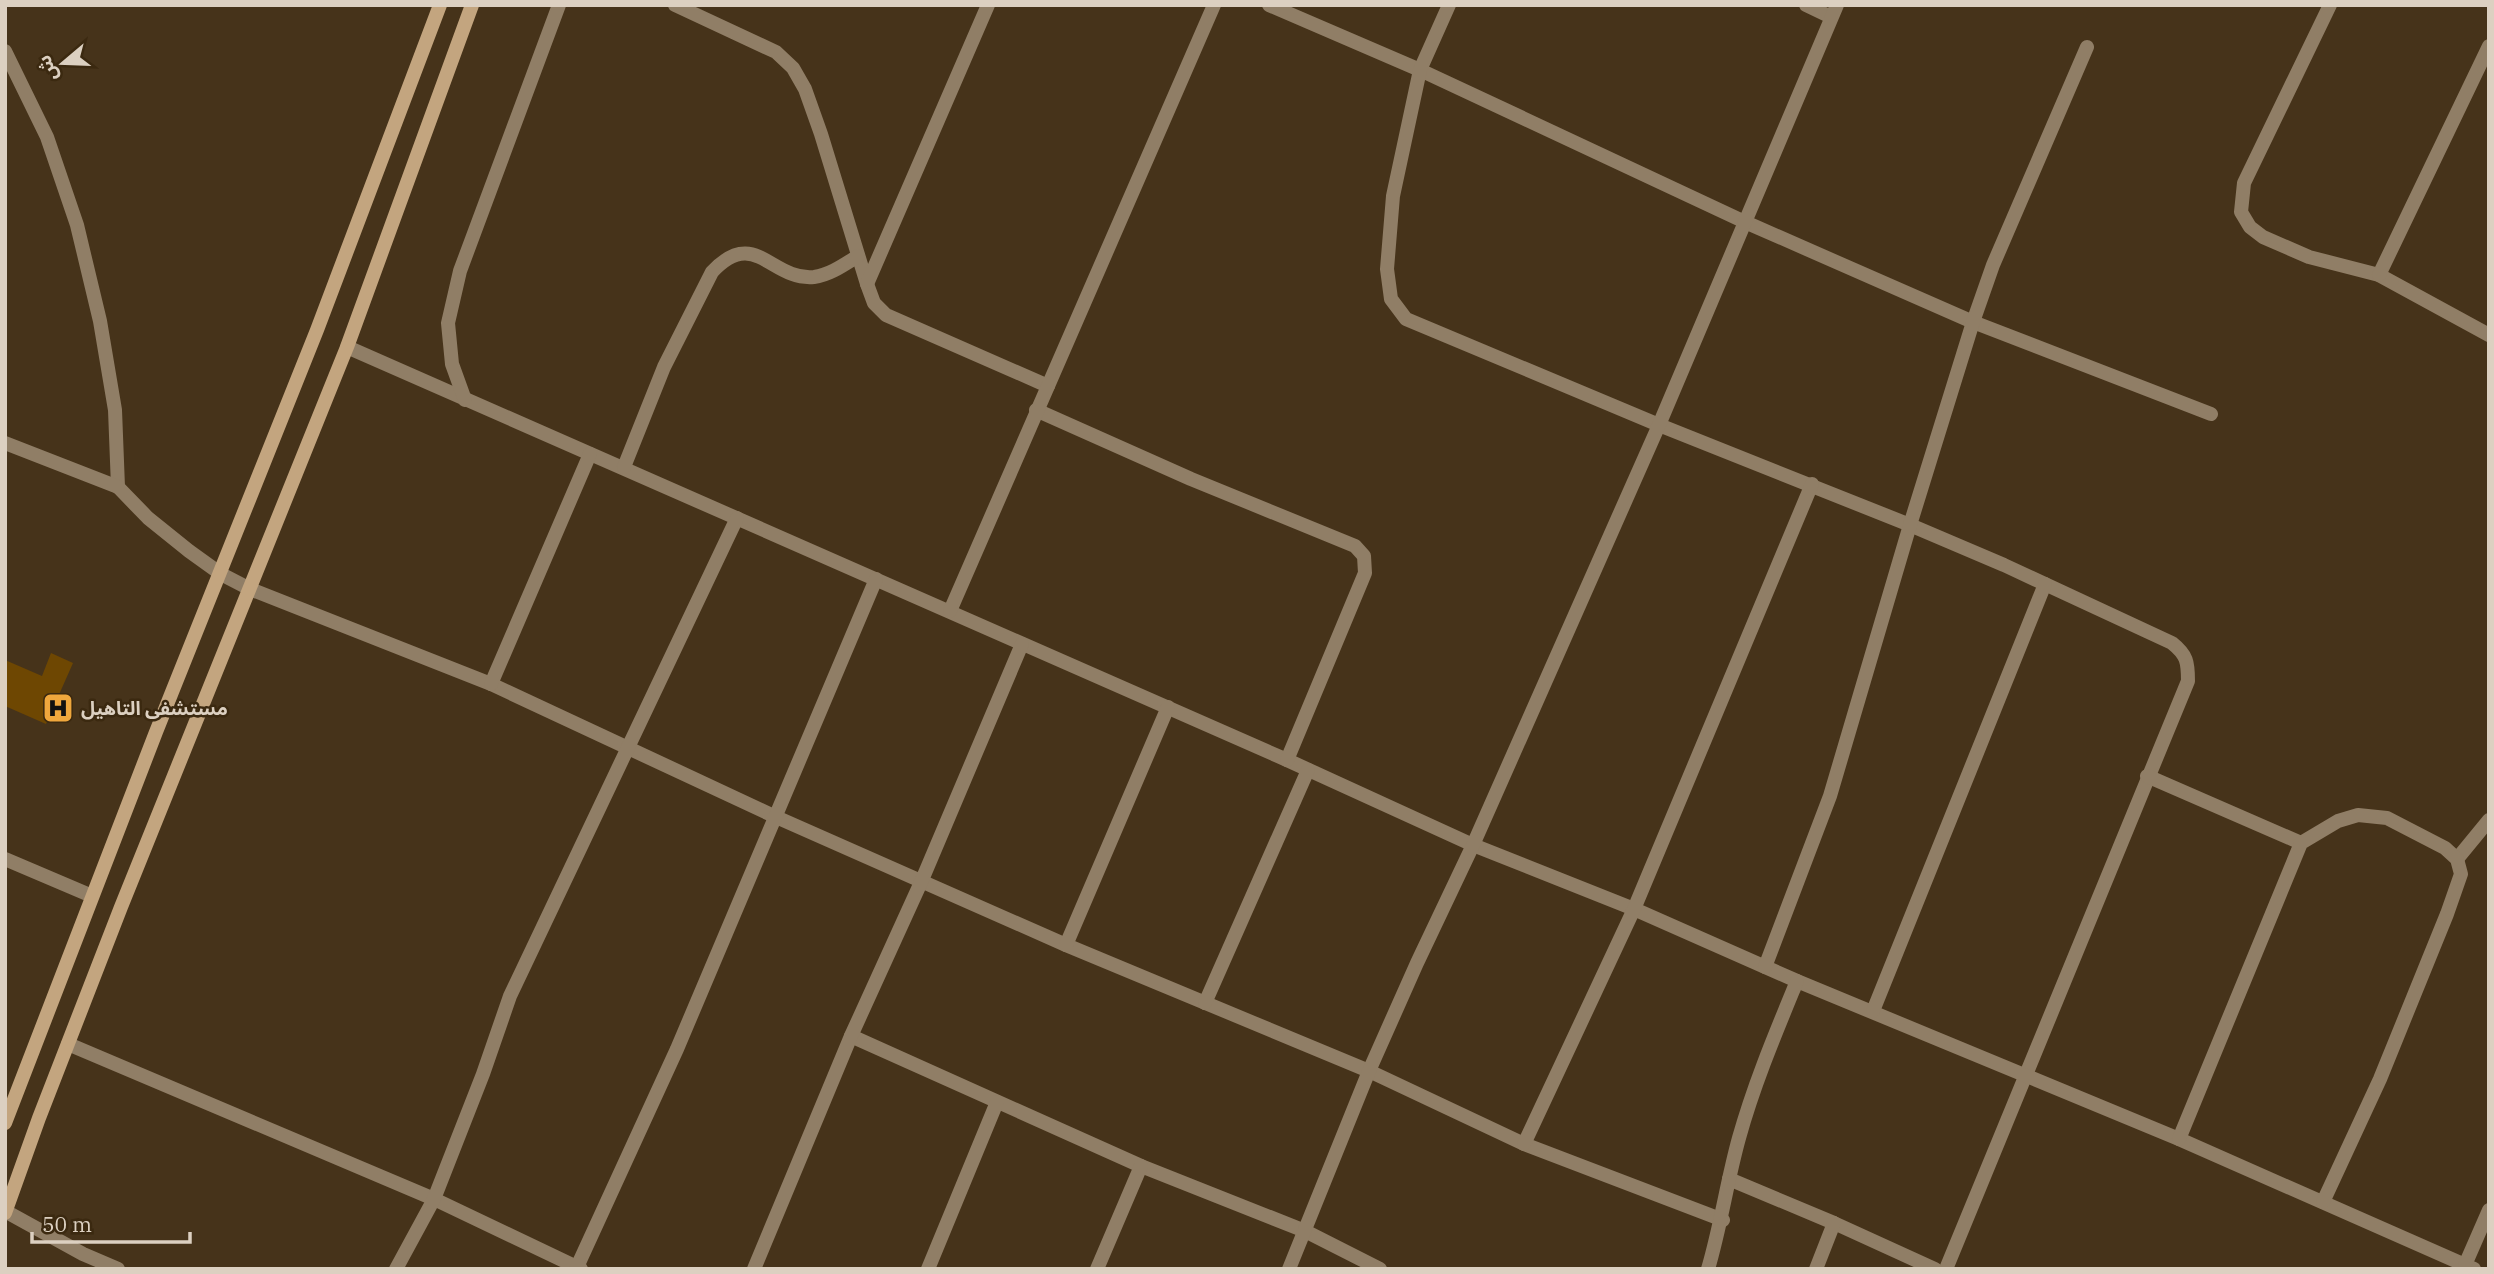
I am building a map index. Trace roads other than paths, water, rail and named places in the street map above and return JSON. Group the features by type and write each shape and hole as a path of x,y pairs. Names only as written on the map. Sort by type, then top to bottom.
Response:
{"main road":[{"path":"5,1123 92,896 322,317 440,5"},
{"path":"5,1212 38,1118 347,347 472,5"}],"street":[{"path":"465,400 452,364 448,323 460,271 559,5"},
{"path":"676,5 775,52 793,68 805,89 821,134 874,303 886,315 1048,386"},
{"path":"867,284 988,5"},
{"path":"950,611 1214,5"},
{"path":"1269,5 1420,70 1745,222 1973,322 2211,414"},
{"path":"1449,5 1420,70 1393,196 1387,269 1391,299 1406,319 1659,425 1910,525 2172,643 2185,654 2188,681 1946,1269"},
{"path":"1289,1269 1369,1071 1473,845 1659,425 1834,11 1806,5"},
{"path":"2330,5 2244,183 2241,212 2250,227 2263,237 2308,257 2379,275 2489,335"},
{"path":"2379,275 2489,46"},
{"path":"1765,967 1830,796 1973,322 1993,265 2087,47"},
{"path":"5,51 47,137 78,225 100,321 115,410 118,487"},
{"path":"624,467 664,367 712,272 723,261 735,254 749,254 791,274 817,276 830,272 858,256"},
{"path":"347,347 1168,707 1473,845 1634,909 1797,981 2026,1074 2469,1267 2489,1210"},
{"path":"1036,410 1191,479 1355,546 1364,556 1365,573 1287,760"},
{"path":"5,443 118,487 148,518 221,573 250,589 491,684 776,817 1066,945 1369,1071 1524,1144 1723,1220"},
{"path":"491,684 590,454"},
{"path":"1524,1144 1634,909 1812,484"},
{"path":"396,1269 434,1199 510,996 737,518"},
{"path":"68,1044 434,1199 579,1268 677,1049 876,579"},
{"path":"1873,1011 2045,584"},
{"path":"754,1269 851,1036 922,880 1022,644"},
{"path":"1066,945 1168,707"},
{"path":"1205,1003 1308,770"},
{"path":"2147,776 2301,843"},
{"path":"2179,1139 2301,843 2338,821 2358,815 2387,818 2445,848 2457,859 2460,874 2447,914 2364,1117 2323,1202"},
{"path":"2457,859 2489,820"},
{"path":"5,859 92,896"},
{"path":"1708,1269 1723,1220 1729,1179 1759,1074 1797,981"},
{"path":"851,1036 1140,1166 1306,1231 1380,1269"},
{"path":"928,1269 997,1102"},
{"path":"1097,1269 1140,1166"},
{"path":"1729,1179 1935,1269"},
{"path":"5,1212 83,1254 118,1269"},
{"path":"1816,1269 1833,1223"}],"place":[{"name":"مستشفى التاهيل","path":"58,708"}]}
